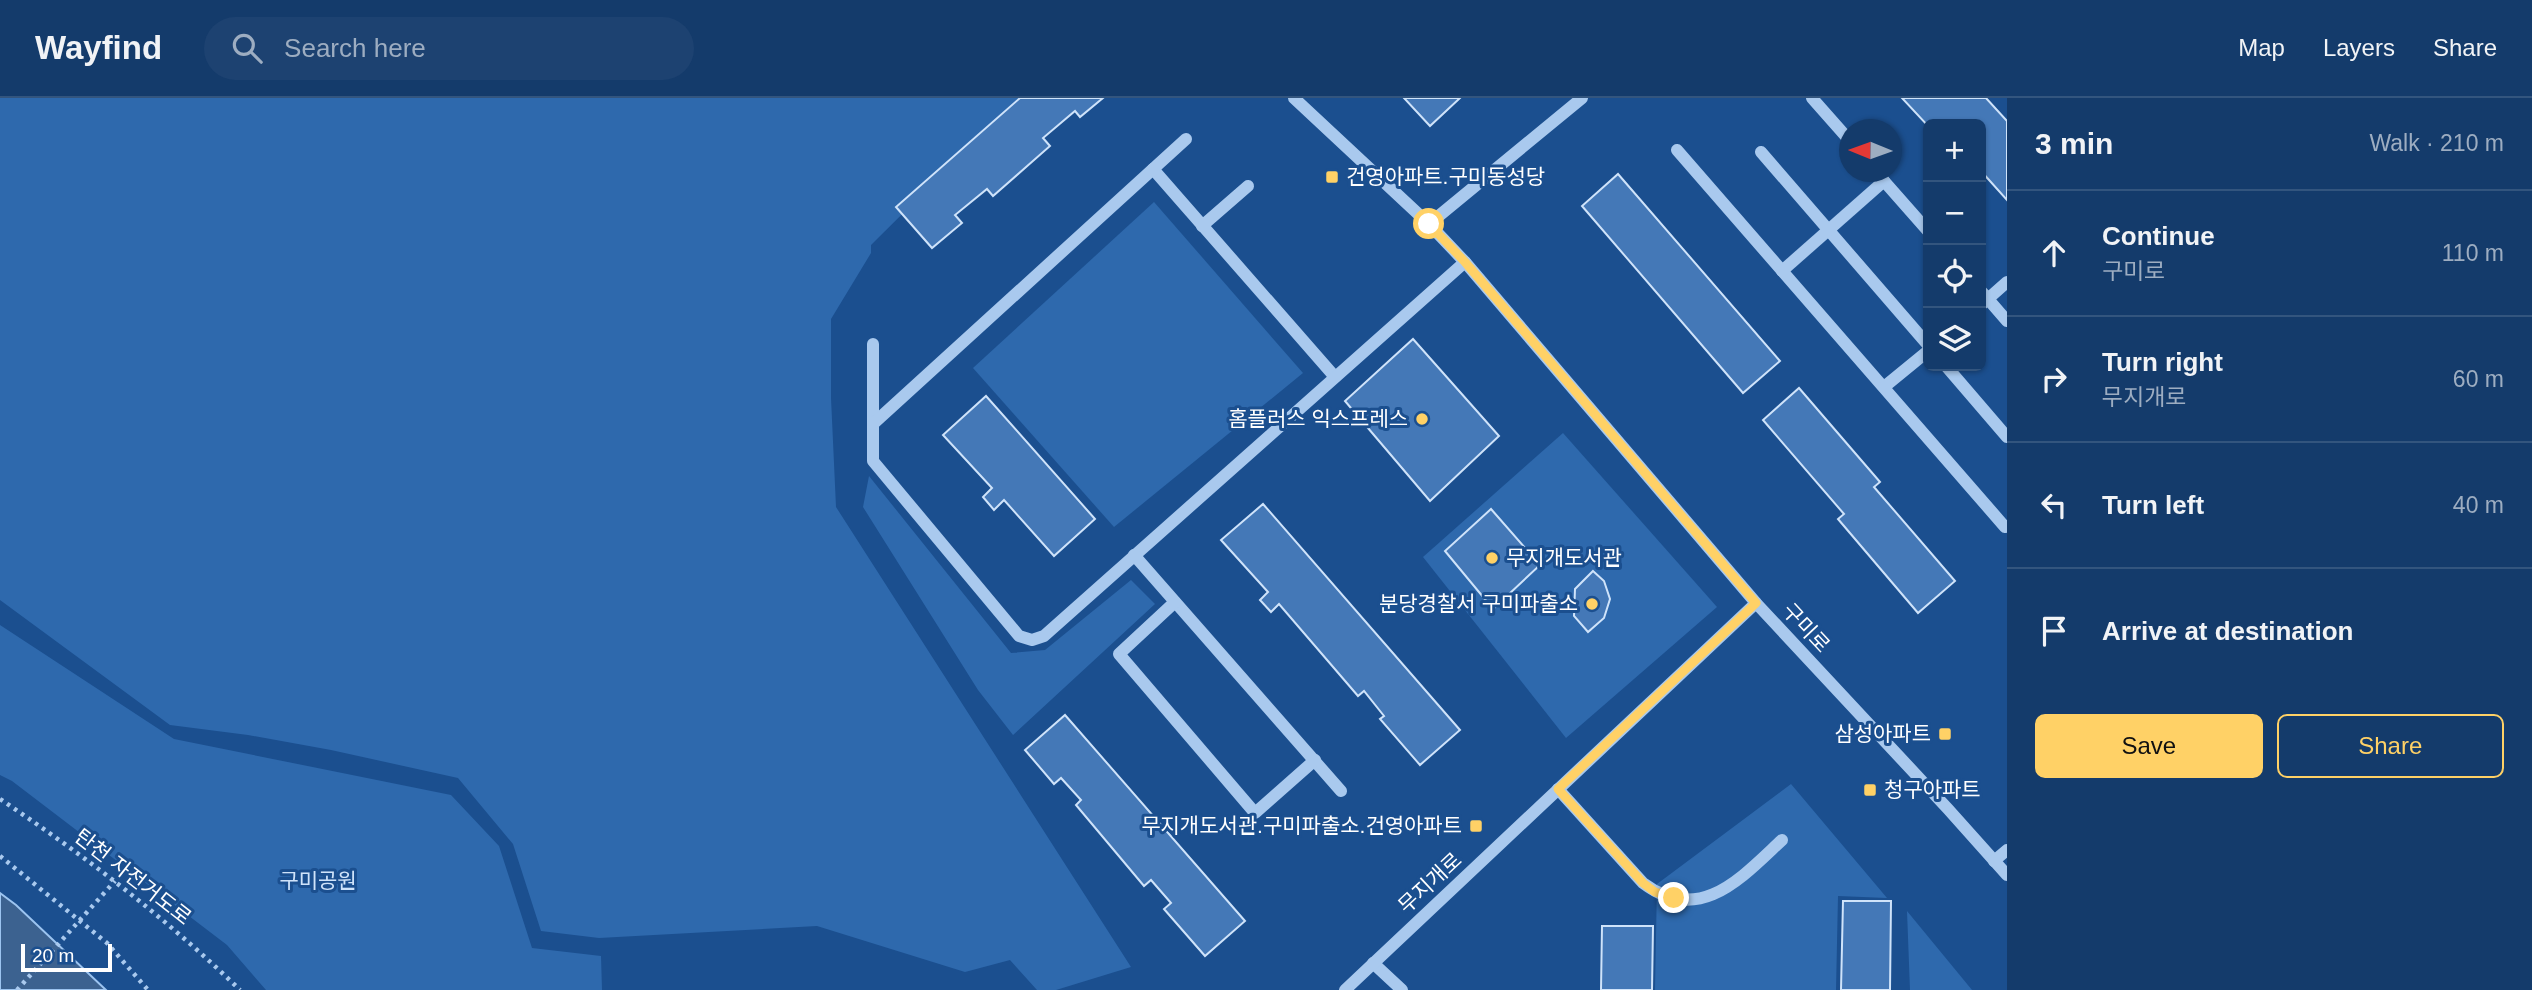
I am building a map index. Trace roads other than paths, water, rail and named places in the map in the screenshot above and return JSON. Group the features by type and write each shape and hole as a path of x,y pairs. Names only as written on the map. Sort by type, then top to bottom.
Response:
{"street":[{"name":"구미로","path":"1294,98 1429,224 1465,262 1756,603 2007,875"},
{"path":"1429,224 1582,98"},
{"path":"1812,98 1839,129"},
{"path":"873,424 1186,139"},
{"path":"1677,150 2006,527"},
{"path":"1761,152 1923,342"},
{"path":"1153,169 1335,377"},
{"path":"1782,271 1828,230 1874,182"},
{"path":"1885,182 1923,225"},
{"path":"1202,226 1248,186"},
{"path":"873,344 873,461 1019,636 1032,640 1044,636 1465,262"},
{"path":"1986,296 2007,282"},
{"path":"1986,301 2007,321"},
{"path":"1884,387 1923,352"},
{"path":"1950,371 2007,437"},
{"path":"1134,555 1341,791"},
{"path":"1175,602 1119,654 1255,813 1315,760"},
{"name":"무지개로","path":"1345,990 1756,603"},
{"path":"1558,789 1643,883 1655,892 1674,898 1694,900 1712,897 1733,885 1782,840"},
{"path":"1994,861 2007,850"},
{"path":"1373,963 1402,990"}],"place":[{"name":"건영아파트.구미동성당","path":"1332,177"},
{"name":"홈플러스 익스프레스","path":"1422,419"},
{"name":"무지개도서관","path":"1492,558"},
{"name":"분당경찰서 구미파출소","path":"1592,604"},
{"name":"삼성아파트","path":"1945,734"},
{"name":"청구아파트","path":"1870,790"},
{"name":"무지개도서관.구미파출소.건영아파트","path":"1476,826"}],"park label":[{"name":"구미공원","path":"318,881"}]}
